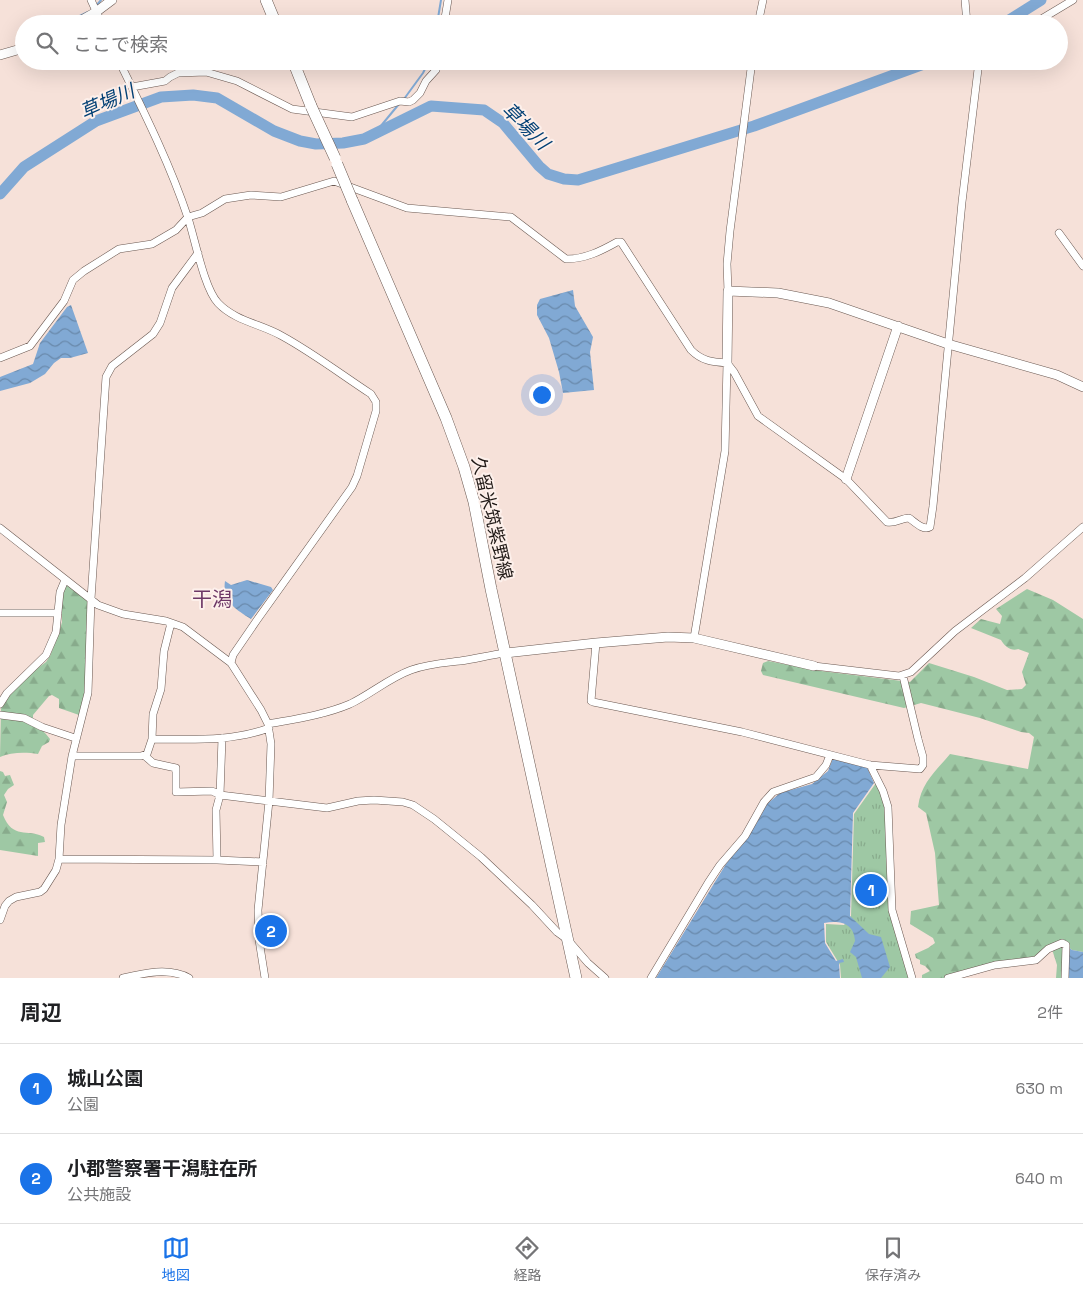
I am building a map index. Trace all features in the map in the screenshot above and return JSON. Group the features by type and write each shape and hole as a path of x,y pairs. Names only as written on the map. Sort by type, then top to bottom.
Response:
{"main road":[{"path":"266,0 272,15"},
{"name":"久留米筑紫野線","path":"297,70 446,418 464,467 474,502 576,978"}],"street":[{"path":"91,0 98,15"},
{"path":"91,15 112,0"},
{"path":"446,15 448,0"},
{"path":"760,15 763,0"},
{"path":"964,0 966,15"},
{"path":"1048,15 1073,0"},
{"path":"0,55 15,51"},
{"path":"124,70 146,116 188,217 212,296 229,313 280,334 300,346 371,394 376,402 376,412 352,487 257,620 234,655 231,663"},
{"path":"133,88 165,80 178,73 206,72 237,81 292,109 352,117 400,101 409,102 413,100 436,70"},
{"path":"694,638 725,451 727,264 751,70"},
{"path":"0,358 30,346 64,301 73,280 119,249 152,244 176,230 188,217 202,214 225,199 250,195 281,197 334,181 408,208 510,217 566,259 599,252 617,242 621,242 691,350 698,358 727,363 758,416 846,479 887,522 909,518 924,529 930,527 962,202 978,70"},
{"path":"1059,233 1083,266"},
{"path":"0,920 4,906 8,901 16,897 40,892 44,889 56,870 59,859 75,738 88,693 91,599 106,377 112,366 153,334 160,322 172,288 198,253"},
{"path":"728,291 778,293 829,303 948,344 1057,375 1083,387"},
{"path":"846,479 898,326"},
{"path":"152,739 222,738 254,733 268,726 320,714 351,703 398,676 436,663 596,642 651,638 694,638 814,666 903,676 911,672 955,631 1024,578 1083,527"},
{"path":"0,528 98,605 171,623 183,627 197,636 231,663 261,710 268,726 271,744 269,801 258,926 266,978"},
{"path":"0,704 7,693 46,655 56,632 60,592 65,580"},
{"path":"0,613 58,613"},
{"path":"146,756 152,739 153,714 161,689 164,651 171,623"},
{"path":"596,642 591,701 593,702 742,732 870,765 920,769 924,757 903,676"},
{"path":"0,715 24,718 42,728 75,738"},
{"path":"217,860 216,810 220,795 222,738"},
{"path":"652,978 708,883 720,865 745,836 764,802 773,792 816,777 826,765 830,755"},
{"path":"72,756 146,756 153,763 176,768 176,792 212,791 220,795 327,808 358,800 403,802 413,805 481,856 605,978"},
{"path":"870,765 883,791 888,807 892,910 912,978"},
{"path":"59,859 263,862"},
{"path":"948,978 995,965 1036,960 1048,949 1062,943 1066,945 1065,978"},
{"path":"123,978 158,972 172,972 189,978"}],"green space":[{"path":"66,586 69,586 88,601 86,692 79,715 59,708 59,699 52,695 49,696 33,715 33,720 50,739 49,742 42,746 38,754 19,753 0,757 1,708 9,696 31,673 46,662 50,656 62,622 62,593"},
{"path":"1027,589 1053,600 1083,619 1083,952 1072,950 1068,947 1068,978 1056,978 1057,965 1051,946 1035,957 957,973 944,978 922,978 922,975 930,971 920,964 920,960 916,958 915,954 935,943 933,938 910,924 911,911 939,905 935,853 926,813 918,807 925,784 950,754 1028,769 1034,737 1029,733 980,718 921,703 904,708 763,675 761,671 763,663 768,661 821,671 910,682 929,663 1007,690 1022,689 1026,685 1022,672 1029,653 1018,649 1011,649 1001,640 971,628 981,619 1000,624 1002,616 996,609"},
{"path":"0,771 5,776 10,775 14,785 4,795 7,802 3,815 11,828 16,831 38,834 44,837 45,842 38,843 38,856 0,850"},
{"path":"876,783 885,803 889,880 909,978 841,978 840,965 826,942 826,924 844,925 851,916 854,814"}],"water":[{"path":"573,290 575,306 593,337 590,352 594,390 563,393 549,338 537,315 537,305 540,299"},
{"path":"71,305 88,353 70,358 61,358 45,374 30,383 0,391 0,377 33,364 40,343 67,307"},
{"path":"247,580 271,587 273,590 251,619 231,604 225,588 225,581 231,585"},
{"path":"833,758 867,767 874,783 853,813 850,916 869,934 881,937 890,967 881,978 862,978 856,957 850,952 855,941 852,930 845,924 830,922 824,923 825,943 836,961 843,959 844,962 839,963 840,978 656,978 726,864 756,824 767,804 780,793 812,784 828,771"},
{"path":"1068,947 1072,950 1083,952 1083,978 1068,978"}],"waterway":[{"path":"96,6 101,0"},
{"path":"438,15 441,0"},
{"name":"草場川","path":"1017,15 1041,0"},
{"path":"82,15 88,12"},
{"path":"404,99 424,70"},
{"name":"草場川","path":"0,194 24,167 96,121 161,97 193,95 217,98 274,131 300,141 316,144 343,143 364,139 431,106 484,110 503,123 548,174 564,179 578,180 754,126 907,70"},
{"path":"375,133 399,104"}],"place":[{"name":"城山公園","path":"871,890"},
{"name":"小郡警察署干潟駐在所","path":"271,931"}],"district":[{"name":"干潟","path":"212,599"}]}
